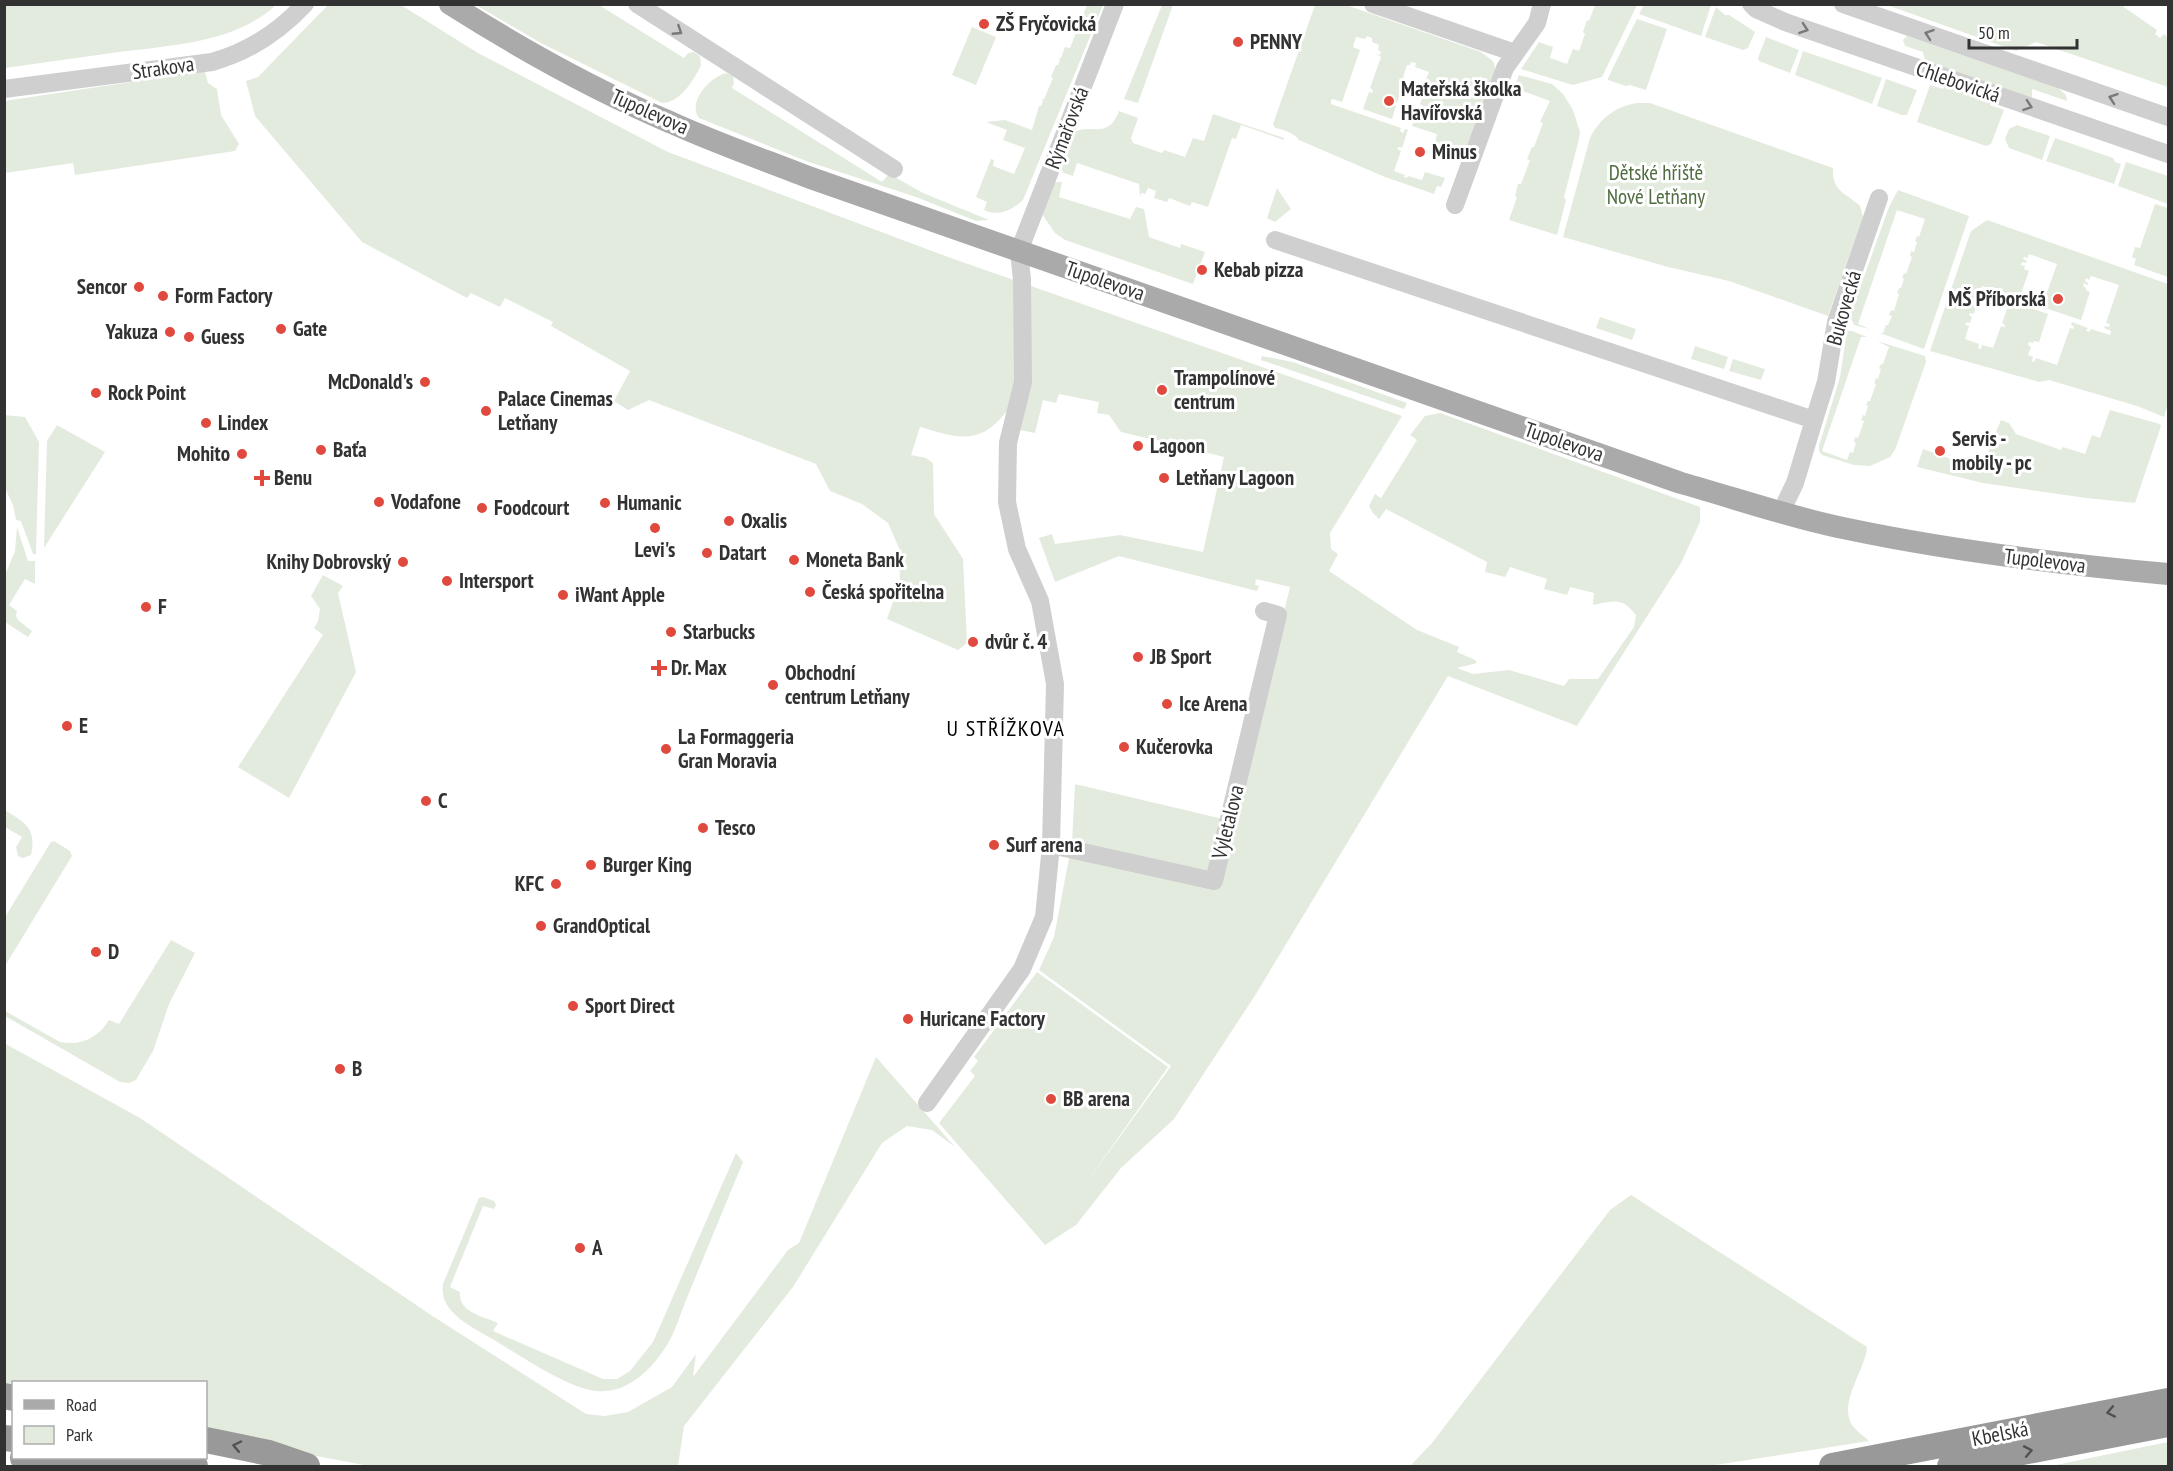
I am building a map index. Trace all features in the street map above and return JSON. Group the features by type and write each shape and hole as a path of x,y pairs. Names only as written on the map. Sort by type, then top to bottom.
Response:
{"highway":[{"name":"Kbelská","path":"1832,1467 2169,1401"},
{"name":"Kbelská","path":"1950,1467 2169,1424"},
{"path":"207,1440 269,1453 307,1467"},
{"path":"34,1459 119,1467"},
{"path":"146,1459 195,1467"}],"main road":[{"name":"Tupolevova","path":"450,4 546,62 671,123 808,177 1681,483 1841,528 2038,561 2169,574"}],"street":[{"name":"Strakova","path":"4,89 212,62 232,56 264,39 292,19 305,4"},
{"path":"638,4 894,169"},
{"name":"Rýmařovská","path":"1019,251 1114,4"},
{"path":"1373,4 1515,53"},
{"path":"1455,205 1505,68 1537,23 1542,4"},
{"name":"Chlebovická","path":"1751,4 1756,9 1785,22 2169,154"},
{"name":"Chlebovická","path":"1843,4 2169,117"},
{"name":"Bukovecká","path":"1814,420 1827,382 1836,322 1879,198"},
{"path":"1275,240 1814,420 1795,483 1781,512"},
{"path":"927,1103 1022,969 1044,917 1052,845 1055,684 1040,601 1017,549 1007,502 1008,443 1023,382 1022,280 1019,251"},
{"name":"Vyletalova","path":"1052,845 1214,881 1278,615 1264,611"}],"green space":[{"path":"1644,4 1711,5 1701,36 1639,14"},
{"path":"4,5 276,5 260,18 242,27 202,40 5,68"},
{"path":"328,5 401,5 478,53 668,152 948,257 1402,416 1330,533 1331,549 1338,554 1329,571 1417,630 1459,647 1457,652 1477,663 1457,668 1473,674 1509,670 1564,686 1569,679 1598,679 1634,627 1636,615 1622,603 1607,602 1593,605 1594,593 1570,587 1567,595 1544,589 1547,579 1510,567 1505,577 1485,572 1487,562 1386,509 1379,519 1369,506 1375,494 1381,498 1417,440 1410,435 1425,416 1440,413 1700,507 1700,522 1681,563 1577,726 1448,676 1256,994 1174,1119 1121,1168 1076,1225 1045,1245 939,1123 975,1076 970,1071 978,1061 974,1057 1037,972 1168,1067 1085,1185 1171,1066 1039,970 1054,937 1070,853 1219,884 1290,587 1256,579 1255,585 1259,586 1257,591 1119,556 1055,582 1039,538 1052,534 1055,544 1120,535 1203,552 1224,457 1176,445 1175,440 1171,438 1163,442 1121,432 1109,415 1097,413 1099,402 1059,394 1056,403 1043,400 1035,433 1020,430 1023,414 1006,412 996,423 977,435 957,436 920,427 911,455 926,458 933,463 934,514 963,559 967,643 958,650 887,619 900,582 899,548 888,523 862,504 830,491 816,464 649,400 628,410 614,401 630,371 551,326 553,322 505,298 500,307 471,293 467,298 362,242 255,116 246,81 258,77"},
{"path":"476,5 599,5 684,58 688,53 694,52 700,56 701,65 690,84 680,95 669,102 662,103 541,43"},
{"path":"1087,5 1103,5 1023,200 1000,213 984,210 987,202 976,197 991,159 994,160 993,166 1014,174 1025,148 1003,140 1007,130 986,122 1005,120 1032,130 1039,106 1041,106 1042,99 1053,78 1051,77 1060,60 1058,59 1061,58 1065,47 1070,48"},
{"path":"1162,5 1173,5 1138,103 1124,99"},
{"name":"Mateřská školka Havířovská","path":"1315,5 1346,5 1481,52 1493,61 1497,73 1466,158 1453,162 1442,158 1441,148 1434,146 1437,134 1412,126 1419,108 1422,109 1423,106 1420,104 1429,72 1415,67 1416,63 1411,62 1407,65 1397,103 1394,102 1392,105 1396,106 1392,119 1363,109 1369,92 1372,93 1373,90 1370,88 1381,57 1376,54 1380,55 1381,52 1378,50 1379,45 1372,42 1372,38 1356,37 1353,47 1360,50 1342,102 1333,99 1331,104 1401,128 1400,131 1403,133 1405,129 1408,130 1402,148 1397,149 1401,151 1394,171 1407,178 1408,176 1422,180 1425,172 1445,178 1441,187 1437,186 1434,194 1385,177 1275,128 1273,124"},
{"path":"1595,5 1637,5 1602,77 1573,85 1521,69 1539,42 1553,47 1550,58 1567,64 1573,49 1579,51 1587,20 1589,21"},
{"path":"1887,5 2121,5 2157,30 2155,34 2160,38 2164,34 2168,38 2168,87 2036,42 2016,51"},
{"path":"1716,7 1725,15 1729,15 1755,32 1748,48 1743,50 1705,37"},
{"path":"1637,19 1667,29 1646,90 1608,80"},
{"path":"972,27 996,37 976,85 952,75"},
{"path":"1907,36 2058,88 2066,95 2067,101 2032,89 2032,98 1929,65 1925,61 1923,52 1905,46 1903,40"},
{"path":"1766,37 1799,50 1790,73 1759,61"},
{"path":"1803,51 1882,78 1872,104 1795,75"},
{"path":"205,71 208,83 217,89 221,115 239,144 235,151 75,175 73,163 5,173 4,101"},
{"path":"726,73 733,76 732,88 882,182 888,175 891,175 923,193 989,220 976,221 916,197 806,161 699,118 696,105 702,91 713,79"},
{"path":"1519,75 1552,84 1563,94 1573,110 1580,132 1557,235 1509,220 1517,197 1515,196 1518,184 1521,184 1530,160 1527,159 1534,147 1543,123 1540,122 1550,101 1517,89 1516,83"},
{"path":"1886,79 1917,90 1907,115 1877,106"},
{"path":"1930,85 1943,89 1944,85 1990,102 1990,105 2004,110 1991,144 1986,146 1917,122"},
{"name":"Dětské hřiště Nové Letňany","path":"1637,103 1650,103 1833,168 1837,187 1860,206 1863,217 1828,316 1729,281 1668,267 1563,237 1590,138 1609,114"},
{"path":"1119,111 1138,118 1131,138 1133,143 1162,153 1164,150 1185,157 1193,138 1204,141 1213,114 1284,138 1284,140 1241,125 1236,139 1232,138 1208,207 1192,202 1190,206 1169,198 1167,202 1154,198 1156,191 1148,188 1145,194 1141,193 1140,197 1139,184 1077,163 1073,176 1064,173 1060,168 1073,133 1079,130 1110,126"},
{"path":"2017,125 2050,136 2042,160 2009,148 2005,139 2009,129"},
{"path":"2055,138 2113,158 2115,162 2121,164 2114,184 2046,161"},
{"path":"2126,162 2168,176 2168,204 2118,186"},
{"path":"1062,182 1059,197 1130,219 1136,207 1144,209 1149,237 1180,248 1181,244 1205,252 1193,284 1065,240 1055,233 1042,214 1054,183"},
{"path":"1277,188 1291,209 1275,222 1267,218"},
{"path":"1898,190 1969,216 1924,349 1880,333 1883,333 1888,325 1892,316 1889,315 1891,310 1894,311 1899,294 1897,293 1904,279 1902,278 1904,273 1906,274 1912,257 1910,256 1911,251 1914,252 1917,242 1915,241 1917,236 1919,237 1925,219 1897,210 1858,324 1870,329 1854,325 1850,316 1889,207"},
{"path":"2155,204 2168,208 2168,277 2134,265 2136,259 2132,257 2135,247 2140,248"},
{"name":"MŠ Příborská","path":"1987,220 2168,284 2168,404 2164,417 2137,406 2049,380 2039,382 1930,351 1971,231","holes":["2029,254 2057,264 2044,301 2048,302 2047,305 2043,304 2042,307 2081,320 2090,292 2083,286 2084,283 2088,285 2086,278 2089,280 2091,276 2119,285 2106,323 2110,324 2109,327 2104,328 2111,331 2110,335 2091,329 2089,332 2086,331 2088,328 2072,322 2071,325 2074,327 2070,328 2057,365 2036,358 2034,362 2033,357 2028,355 2031,347 2028,345 2029,342 2039,342 2048,314 2016,303 2015,307 2012,306 2013,302 2010,301 2002,323 2005,327 2001,326 1993,348 1982,345 1981,349 1978,348 1979,344 1965,339 1969,326 1965,325 1967,322 1970,323 1972,317 1970,313 1974,314 1982,286 2019,299 2029,271 2021,265 2022,262 2027,261 2023,259 2024,257 2028,258"]},
{"path":"1600,317 1636,329 1632,340 1596,328"},
{"path":"1847,331 1867,337 1861,337 1822,451 1847,460 1850,452 1853,453 1855,437 1858,438 1864,421 1861,420 1868,406 1866,405 1870,401 1876,384 1874,383 1881,369 1879,368 1883,364 1889,347 1877,341 1925,356 1926,362 1895,450 1890,457 1870,466 1854,465 1822,455 1819,451 1840,377"},
{"path":"1695,346 1728,357 1724,369 1691,359"},
{"path":"1262,356 1293,362 1407,403 1404,409 1261,360"},
{"path":"1733,359 1765,369 1761,380 1729,371"},
{"path":"2110,410 2161,426 2135,503 1983,483 1917,467 1923,449 1959,462 1961,459 1983,466 1990,447 1993,447 1994,444 1991,443 2001,420 2009,423 2016,434 2061,450 2063,447 2085,454 2092,435 2100,438"},
{"path":"4,415 25,417 39,442 36,554 33,554 21,521 16,520 13,505 5,488"},
{"path":"57,425 105,452 44,548 47,441"},
{"path":"17,527 28,561 35,561 35,584 25,579 9,605 17,611 18,620 32,631 28,637 5,622 5,575 15,551"},
{"path":"323,575 343,586 338,593 356,672 289,798 238,767 323,635 314,628 320,609 311,596"},
{"path":"1075,784 1223,819 1210,871 1072,842"},
{"path":"5,810 24,823 31,832 31,855 23,858 18,856 16,847 22,837 5,827"},
{"path":"54,841 70,851 72,856 5,966 5,917 51,842"},
{"path":"171,940 195,953 169,1004 153,1051 136,1080 129,1083 120,1082 5,1016 5,1011 60,1042 82,1042 100,1032 109,1020 119,1024"},
{"path":"4,1043 140,1118 434,1317 586,1414 605,1416 628,1412 672,1387 696,1354 693,1377 788,1250 799,1243 876,1057 955,1147 932,1130 907,1126 882,1143 793,1287 684,1426 678,1466 369,1466 207,1435 207,1381 12,1381 12,1393 5,1390"},
{"path":"736,1153 743,1162 671,1338 650,1367 626,1385 607,1391 596,1391 585,1389 546,1372 461,1320 447,1304 443,1295 443,1284 479,1198 494,1201 496,1205 494,1209 483,1206 450,1287 460,1292 460,1299 467,1309 498,1323 493,1331 603,1379 617,1379 630,1371 653,1342"},
{"path":"1631,1195 1867,1347 1848,1406 1852,1425 1869,1441 1709,1466 1410,1466 1432,1443 1610,1210"},
{"path":"2168,1442 2168,1466 2051,1466"}],"place":[{"name":"ZŠ Fryčovická","path":"984,24"},
{"name":"PENNY","path":"1238,42"},
{"name":"Mateřská školka Havířovská","path":"1389,101"},
{"name":"Minus","path":"1420,152"},
{"name":"Kebab pizza","path":"1202,270"},
{"name":"Sencor","path":"139,287"},
{"name":"Form Factory","path":"163,296"},
{"name":"MŠ Příborská","path":"2058,299"},
{"name":"Gate","path":"281,329"},
{"name":"Yakuza","path":"170,332"},
{"name":"Guess","path":"189,337"},
{"name":"McDonald's","path":"425,382"},
{"name":"Trampolínové centrum","path":"1162,390"},
{"name":"Rock Point","path":"96,393"},
{"name":"Palace Cinemas Letňany","path":"486,411"},
{"name":"Lindex","path":"206,423"},
{"name":"Lagoon","path":"1138,446"},
{"name":"Baťa","path":"321,450"},
{"name":"Servis - mobily - pc","path":"1940,451"},
{"name":"Mohito","path":"242,454"},
{"name":"Benu","path":"262,478"},
{"name":"Letňany Lagoon","path":"1164,478"},
{"name":"Vodafone","path":"379,502"},
{"name":"Humanic","path":"605,503"},
{"name":"Foodcourt","path":"482,508"},
{"name":"Oxalis","path":"729,521"},
{"name":"Levi's","path":"655,528"},
{"name":"Datart","path":"707,553"},
{"name":"Moneta Bank","path":"794,560"},
{"name":"Knihy Dobrovský","path":"403,562"},
{"name":"Intersport","path":"447,581"},
{"name":"Česká spořitelna","path":"810,592"},
{"name":"iWant Apple","path":"563,595"},
{"name":"F","path":"146,607"},
{"name":"Starbucks","path":"671,632"},
{"name":"dvůr č. 4","path":"973,642"},
{"name":"JB Sport","path":"1138,657"},
{"name":"Dr. Max","path":"659,668"},
{"name":"Obchodní centrum Letňany","path":"773,685"},
{"name":"Ice Arena","path":"1167,704"},
{"name":"E","path":"67,726"},
{"name":"Kučerovka","path":"1124,747"},
{"name":"La Formaggeria Gran Moravia","path":"666,749"},
{"name":"C","path":"426,801"},
{"name":"Tesco","path":"703,828"},
{"name":"Surf arena","path":"994,845"},
{"name":"Burger King","path":"591,865"},
{"name":"KFC","path":"556,884"},
{"name":"GrandOptical","path":"541,926"},
{"name":"D","path":"96,952"},
{"name":"Sport Direct","path":"573,1006"},
{"name":"Huricane Factory","path":"908,1019"},
{"name":"B","path":"340,1069"},
{"name":"BB arena","path":"1051,1099"},
{"name":"A","path":"580,1248"}],"district":[{"name":"U STŘÍŽKOVA","path":"1006,728"}]}
